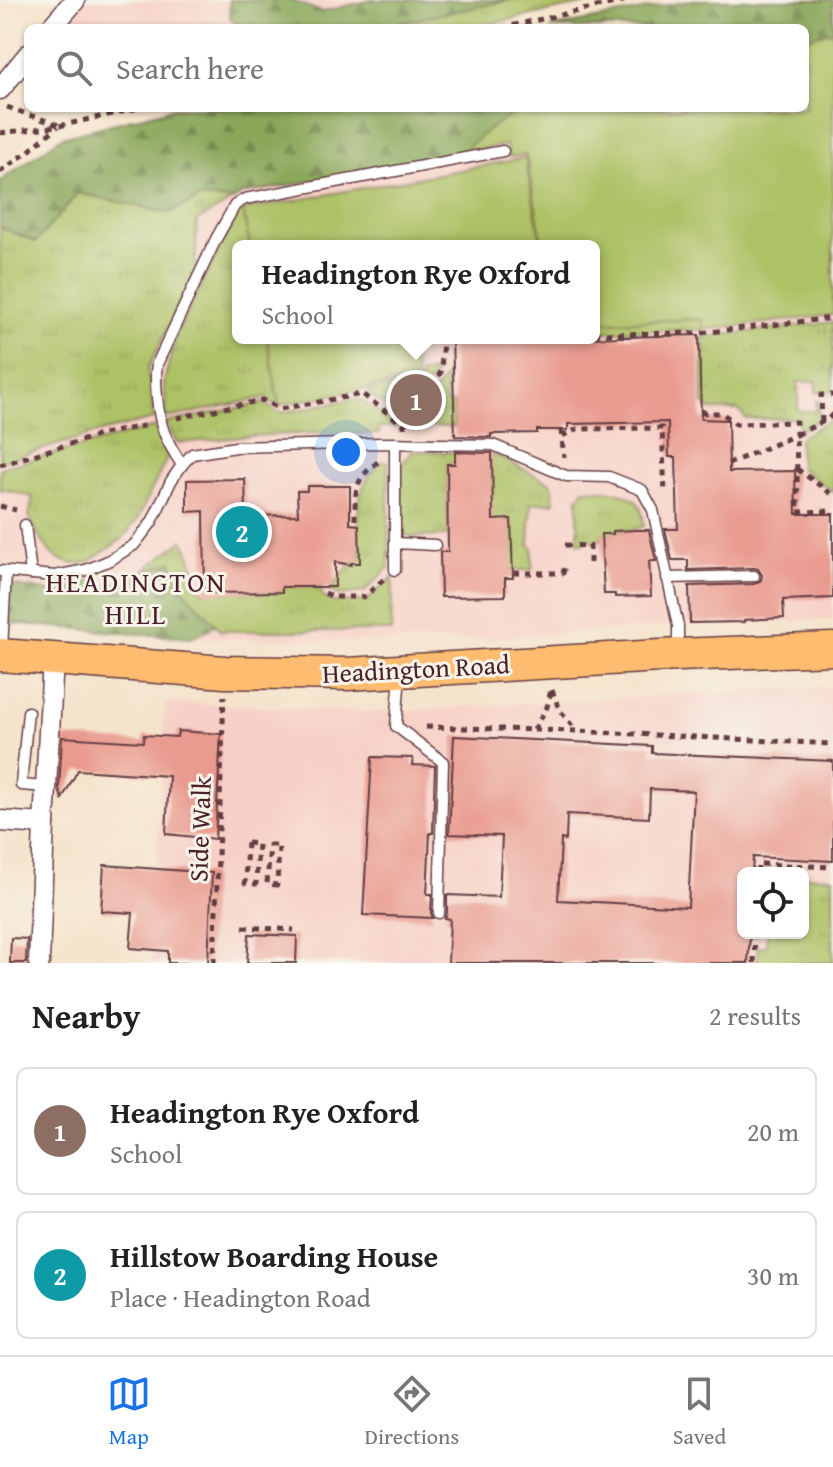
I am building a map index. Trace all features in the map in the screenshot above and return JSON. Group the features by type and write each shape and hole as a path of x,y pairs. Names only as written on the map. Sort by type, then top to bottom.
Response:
{"main road":[{"name":"Headington Road","path":"1,655 253,673 347,674 833,649"}],"street":[{"path":"54,24 75,0"},
{"path":"0,89 24,60"},
{"path":"39,963 53,660"},
{"path":"0,821 44,824"}],"lane":[{"path":"182,465 160,422 155,374 157,364 235,205 245,199 503,151"},
{"path":"395,443 395,570"},
{"path":"1,655 3,571 55,576 86,570 110,560 134,545 152,522 171,481 192,454 236,447 395,443 493,445 566,476 609,477 642,490 653,510 678,626 678,655"},
{"path":"25,525 31,574"},
{"path":"395,543 435,545"},
{"path":"667,578 754,576"},
{"path":"400,672 396,726 443,762 439,913"},
{"path":"28,712 21,785 46,787"}],"path":[{"path":"519,24 628,0"},
{"path":"0,105 59,126"},
{"path":"0,133 59,126 121,112"},
{"path":"0,172 59,126"},
{"path":"600,334 700,333 833,318"},
{"path":"404,425 441,372 443,344"},
{"path":"822,422 821,395 833,395"},
{"path":"701,411 722,413 736,424 796,422 798,512 833,511"},
{"path":"728,464 796,435 833,414"},
{"path":"566,476 561,433 577,429 662,428 665,495 653,510"},
{"path":"796,468 833,495 823,511"},
{"path":"565,545 590,546 590,567"},
{"path":"514,573 563,573 565,566"},
{"path":"325,593 333,597 364,597 395,570"},
{"path":"534,730 547,707 551,689 559,709 576,731"},
{"name":"Side Walk","path":"214,963 224,696"},
{"path":"396,726 576,731 833,744"},
{"path":"247,843 258,844 256,884 245,883 247,843"},
{"path":"270,845 279,845 277,885 267,884 270,845"},
{"path":"758,867 758,864 833,867"},
{"path":"243,927 294,930"},
{"path":"754,963 755,939"}],"shaded area":[{"path":"85,0 510,0 393,24 68,24"},
{"path":"693,0 833,0 833,619 386,642 191,638 0,622 0,181 62,137 159,112 809,112 809,24 570,24"},
{"path":"833,686 833,963 152,963 165,702 377,712"}],"green space":[{"path":"229,0 290,0 322,12 372,0 510,0 393,24 236,24 230,17"},
{"path":"510,0 607,0 487,24 393,24"},
{"path":"693,0 833,0 833,31 809,37 809,24 570,24"},
{"path":"833,31 833,315 703,330 703,319 600,322 600,240 542,240 526,155 509,157 506,145 464,152 494,126 521,112 809,112 809,37"},
{"path":"159,112 521,112 494,126 464,152 243,194 233,200 200,198 169,213 78,193 36,242 0,227 0,181 62,137"},
{"path":"525,158 541,240 249,240 243,210"},
{"path":"78,193 169,213 200,198 233,200 197,221 195,272 148,369 154,419 0,462 0,227 36,242"},
{"path":"240,208 249,240 232,240 232,344 268,344 280,407 268,401 267,397 167,418 164,382 176,336"},
{"path":"703,319 703,330 600,332 600,321"},
{"path":"833,322 833,392 816,392 816,381 798,382 798,411 816,411 816,401 819,400 819,420 799,431 798,418 746,419 739,410 710,410 703,404 703,337"},
{"path":"268,344 410,344 417,379 279,405"},
{"path":"437,372 403,419 368,391 421,381 420,374"},
{"path":"446,376 446,403 453,403 454,427 408,426"},
{"path":"358,398 399,427 380,427 379,434 313,433 180,443 176,442 166,423 262,403 280,413"},
{"path":"833,419 833,492 800,468 799,438"},
{"path":"155,427 168,456 137,520 122,539 89,562 74,564 58,559 40,538 29,516 33,497 0,491 0,468"},
{"path":"413,451 464,453 464,464 447,464 448,536 410,537 402,532 401,465"},
{"path":"474,454 496,455 552,484 554,503 531,503 529,545 533,548 532,570 512,570 487,551"},
{"path":"384,461 388,462 389,567 364,592 339,595 330,591 351,563 360,563 358,507 365,483"},
{"path":"584,489 631,497 640,507 644,527 613,531 613,534 602,534 601,540 578,543 578,497"},
{"path":"183,540 203,592 281,592 282,587 321,587 322,596 332,602 366,601 393,577 391,631 221,631 179,585 172,562 143,571"},
{"path":"172,562 179,585 215,624 191,638 8,623 10,585 58,593 98,577 104,589"},
{"path":"809,876 833,877 833,963 757,963 757,946 766,946 767,939 809,939"}],"building":[{"path":"699,335 701,419 728,420 729,472 795,471 796,514 833,514 833,598 783,600 784,618 690,623 689,586 754,584 761,580 762,575 754,568 688,570 688,560 672,560 665,529 678,529 676,457 669,457 668,422 568,424 568,430 491,434 491,437 455,436 452,344 600,344 600,338"},
{"path":"455,452 492,453 493,520 511,519 513,578 505,578 505,596 441,597 440,552 448,552 447,464 455,464"},
{"path":"245,479 246,516 298,515 297,491 307,491 307,486 350,486 350,524 359,525 360,563 335,562 335,587 282,587 282,592 205,593 204,511 187,512 187,480"},
{"path":"649,530 656,561 649,561 651,596 615,597 615,594 604,594 601,534"},
{"path":"178,731 221,734 215,839 166,834 169,776 78,770 62,799 59,789 62,737 143,742 144,735 177,737"},
{"path":"454,736 652,746 652,753 833,761 833,861 753,857 752,867 737,867 737,939 750,939 748,963 448,963 450,919 445,918 447,895 499,897 502,836 449,834","holes":["650,789 694,791 688,907 558,900 561,839 566,840 567,814 649,818"]},
{"path":"372,757 413,758 412,765 435,766 427,894 432,894 433,918 363,915"},
{"path":"104,865 212,873 208,963 168,963 168,951 130,948 133,913 101,911"},
{"path":"249,934 297,936 296,963 247,963"},
{"path":"11,938 27,939 26,963 10,963"}],"place":[{"name":"Headington Rye Oxford","path":"416,400"},
{"name":"Hillstow Boarding House","path":"242,532"}],"district":[{"name":"HEADINGTON HILL","path":"136,598"}]}
